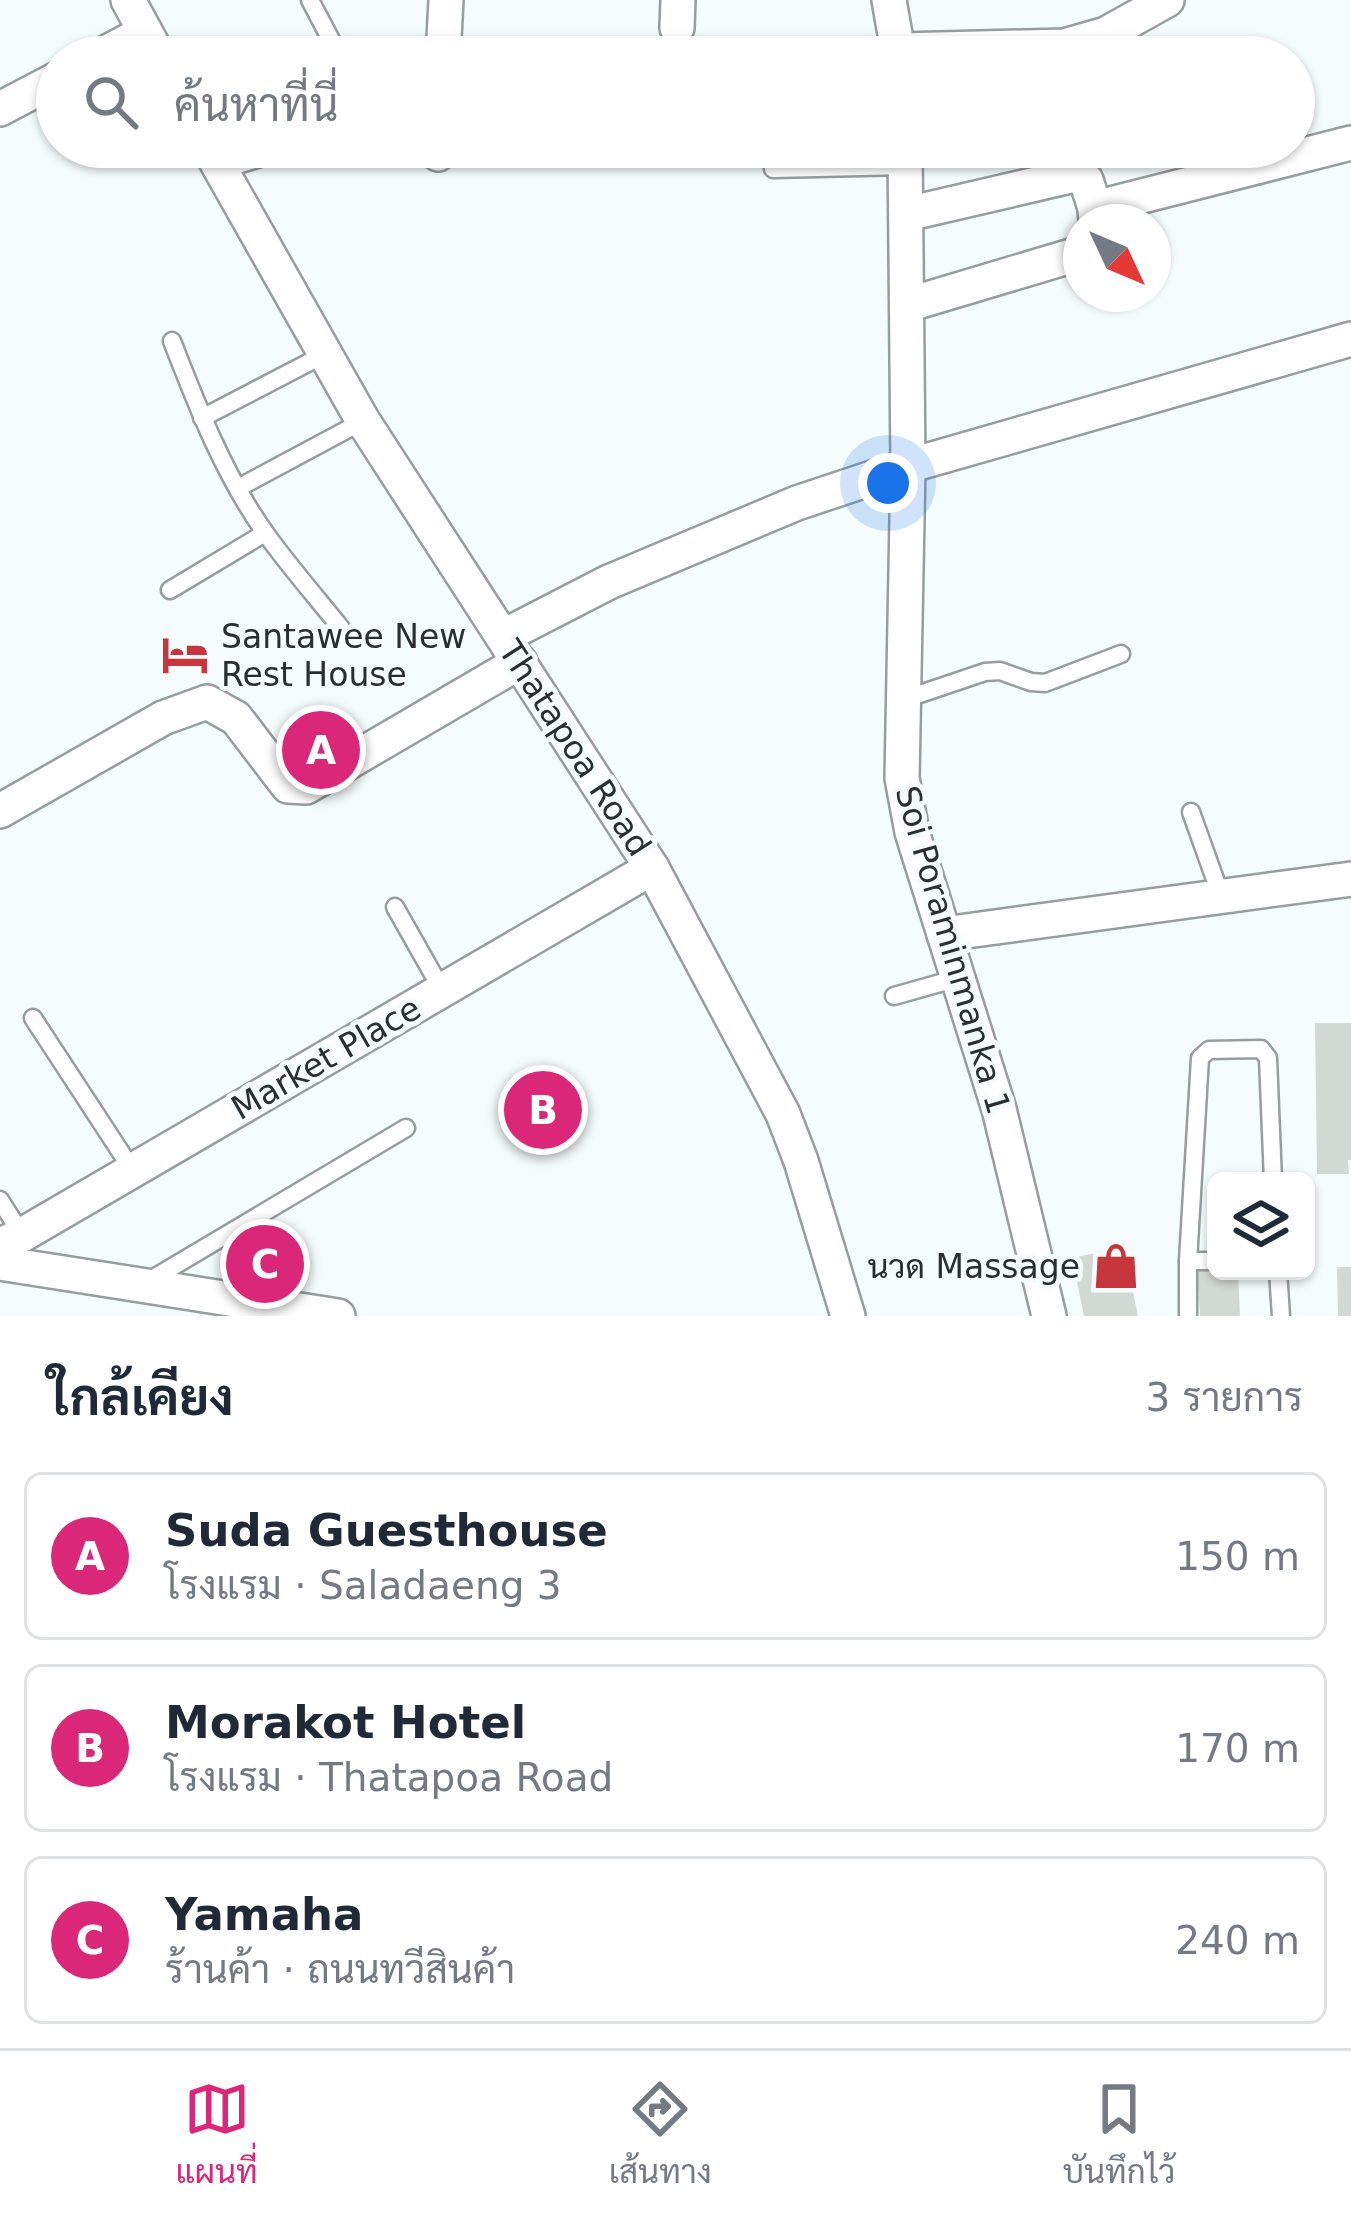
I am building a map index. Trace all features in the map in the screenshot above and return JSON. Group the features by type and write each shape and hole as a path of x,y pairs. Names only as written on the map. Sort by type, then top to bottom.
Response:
{"street":[{"path":"444,36 446,0"},
{"path":"889,0 896,36"},
{"path":"1099,36 1167,0"},
{"path":"0,109 36,90"},
{"path":"1315,152 1351,142"},
{"name":"Thatapoa Road","path":"220,168 363,421 652,868 783,1114 848,1316"},
{"name":"Soi Poraminmanka 1","path":"905,168 908,466 902,778 912,832 999,1109 1049,1316"},
{"path":"1134,204 1260,168"},
{"path":"907,214 1079,174 1087,180 1093,204"},
{"path":"907,305 1063,258"},
{"path":"0,811 163,718 207,702 236,718 288,786 306,787 609,582 797,503 908,466 1351,339"},
{"name":"Market Place","path":"11,1240 652,868"},
{"path":"944,934 1351,879"},
{"path":"0,1263 338,1316"}],"lane":[{"path":"310,0 329,36"},
{"path":"773,170 793,168"},
{"path":"172,341 202,418 238,488 265,533 341,628"},
{"path":"202,418 325,354"},
{"path":"238,488 363,421"},
{"path":"170,590 265,533"},
{"path":"902,700 985,672 1000,671 1046,683 1121,654"},
{"path":"1191,812 1221,896"},
{"path":"395,907 442,990"},
{"path":"894,996 958,978"},
{"path":"33,1018 133,1171"},
{"path":"1188,1316 1200,1058 1209,1050 1261,1049 1268,1058 1273,1172"},
{"path":"142,1285 406,1128"},
{"path":"0,1200 11,1240"},
{"path":"1188,1261 1207,1262"},
{"path":"1279,1280 1281,1316"}],"building":[{"path":"1315,1023 1351,1023 1349,1174 1317,1174"},
{"path":"1124,1247 1138,1316 1084,1316 1072,1258"},
{"path":"1337,1267 1351,1267 1351,1316 1338,1316"},
{"path":"1207,1269 1207,1280 1238,1280 1240,1316 1200,1316 1197,1270"}],"place":[{"name":"Santawee New Rest House","path":"185,655"},
{"name":"Suda Guesthouse","path":"321,750"},
{"name":"Morakot Hotel","path":"543,1110"},
{"name":"Yamaha","path":"265,1264"},
{"name":"นวด Massage","path":"1116,1266"}]}
